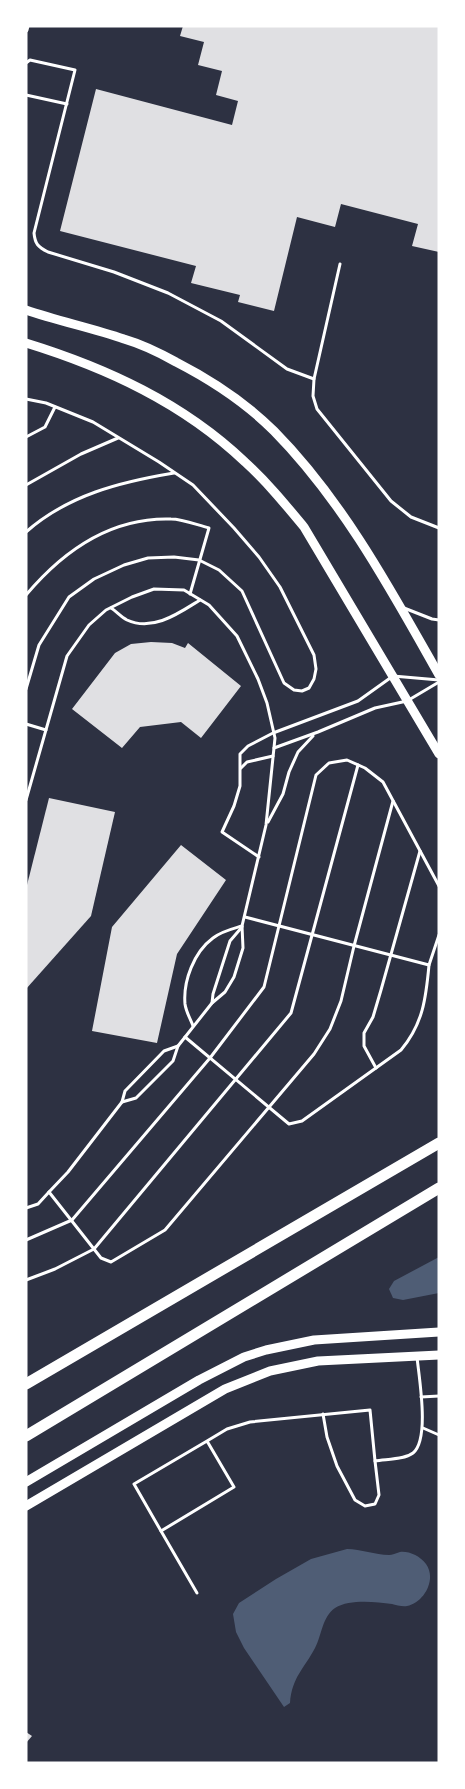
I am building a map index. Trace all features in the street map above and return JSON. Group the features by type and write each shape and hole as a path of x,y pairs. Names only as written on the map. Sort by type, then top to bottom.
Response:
{"highway":[{"path":"26,1384 439,1143"},
{"path":"26,1436 439,1188"}],"main road":[{"path":"26,310 125,339 176,362 232,396 273,430 304,465 355,535 400,606 439,674"},
{"path":"26,343 76,359 154,395 207,430 245,461 276,493 304,527 439,754"},
{"path":"26,1482 200,1380 244,1357 290,1344 314,1340 439,1332"},
{"path":"26,1506 225,1389 248,1379 294,1364 318,1361 439,1355"}],"street":[{"path":"26,30 27,26"}],"lane":[{"path":"26,63 30,60 76,70 34,233 34,241 39,247 48,252 114,272 168,294 221,321 287,369 314,379"},
{"path":"26,95 67,104"},
{"path":"340,264 314,379 313,396 317,409 391,502 411,517 439,528"},
{"path":"26,399 55,407 93,422 193,485 260,556 280,587 314,655 316,669 314,679 309,688 302,691 294,690 284,683 242,591 219,570 199,560 174,557 148,558 124,564 94,579 69,597 39,645 26,689"},
{"path":"26,438 45,427 55,407"},
{"path":"26,486 74,458 119,438"},
{"path":"26,532 39,521 75,500 100,489 131,480 175,473"},
{"path":"26,595 44,574 77,547 92,538 119,526 147,520 172,519 208,528 190,594"},
{"path":"26,800 67,656 89,625 111,608 132,597 154,589 184,590 208,605 238,636 267,703 275,738 266,825 245,917 242,926 230,941 213,994 212,1003"},
{"path":"111,608 127,620 148,624 171,618 200,600"},
{"path":"400,606 439,620"},
{"path":"259,857 222,832 234,806 240,786 240,754 248,746 273,733 358,701 393,676 439,681"},
{"path":"274,748 314,734 375,708 407,701 439,681"},
{"path":"26,724 46,730"},
{"path":"266,825 283,794 289,772 298,752 314,734"},
{"path":"240,768 247,762 273,756"},
{"path":"26,1240 72,1220 210,1058 264,988 316,775 329,763 347,760 383,782 439,886"},
{"path":"26,1280 55,1269 94,1249 291,1012 358,765"},
{"path":"50,1192 101,1258 111,1262 165,1230 314,1054 330,1029 341,1001 393,800"},
{"path":"376,1068 364,1046 364,1033 372,1017 391,955 420,850"},
{"path":"245,917 429,965"},
{"path":"122,1102 136,1098 173,1061 178,1046 193,1026 212,1003 225,992 234,977 243,948 242,926"},
{"path":"193,1026 185,1007 185,990 190,971 198,954 213,938 224,931 242,926"},
{"path":"185,1037 288,1124 302,1120 401,1050 411,1038 419,1022 425,1000 429,965 439,935"},
{"path":"26,1208 38,1204 68,1172 122,1102 125,1091 164,1051 178,1046"},
{"path":"375,1461 402,1457 413,1453 419,1443 423,1428 417,1356"},
{"path":"421,1397 439,1396"},
{"path":"197,1593 134,1484 228,1429 250,1422 323,1414 370,1410 379,1494 375,1504 365,1506 355,1500 337,1466 327,1437 323,1414"},
{"path":"423,1428 439,1435"},
{"path":"160,1531 234,1487 207,1441"}],"water":[{"path":"439,1257 439,1293 403,1300 393,1298 389,1289 394,1281"},
{"path":"347,1549 384,1555 407,1552 414,1555 424,1561 429,1570 430,1576 427,1590 419,1600 407,1606 363,1602 348,1603 335,1608 327,1616 315,1648 293,1686 290,1703 284,1707 244,1648 236,1632 233,1614 239,1603 311,1559"}],"building":[{"path":"183,26 439,26 439,252 412,246 418,224 341,204 335,227 297,217 274,311 238,302 240,295 191,283 196,266 60,231 96,89 232,125 238,101 216,95 222,71 198,65 204,42 180,36"},
{"path":"151,642 172,643 185,648 188,643 241,686 201,738 181,722 140,727 122,748 72,709 115,653 131,644"},
{"path":"49,798 115,812 91,916 26,989 26,889"},
{"path":"181,845 226,880 177,954 157,1043 92,1031 112,927"},
{"path":"26,1732 32,1736 26,1743"}]}
